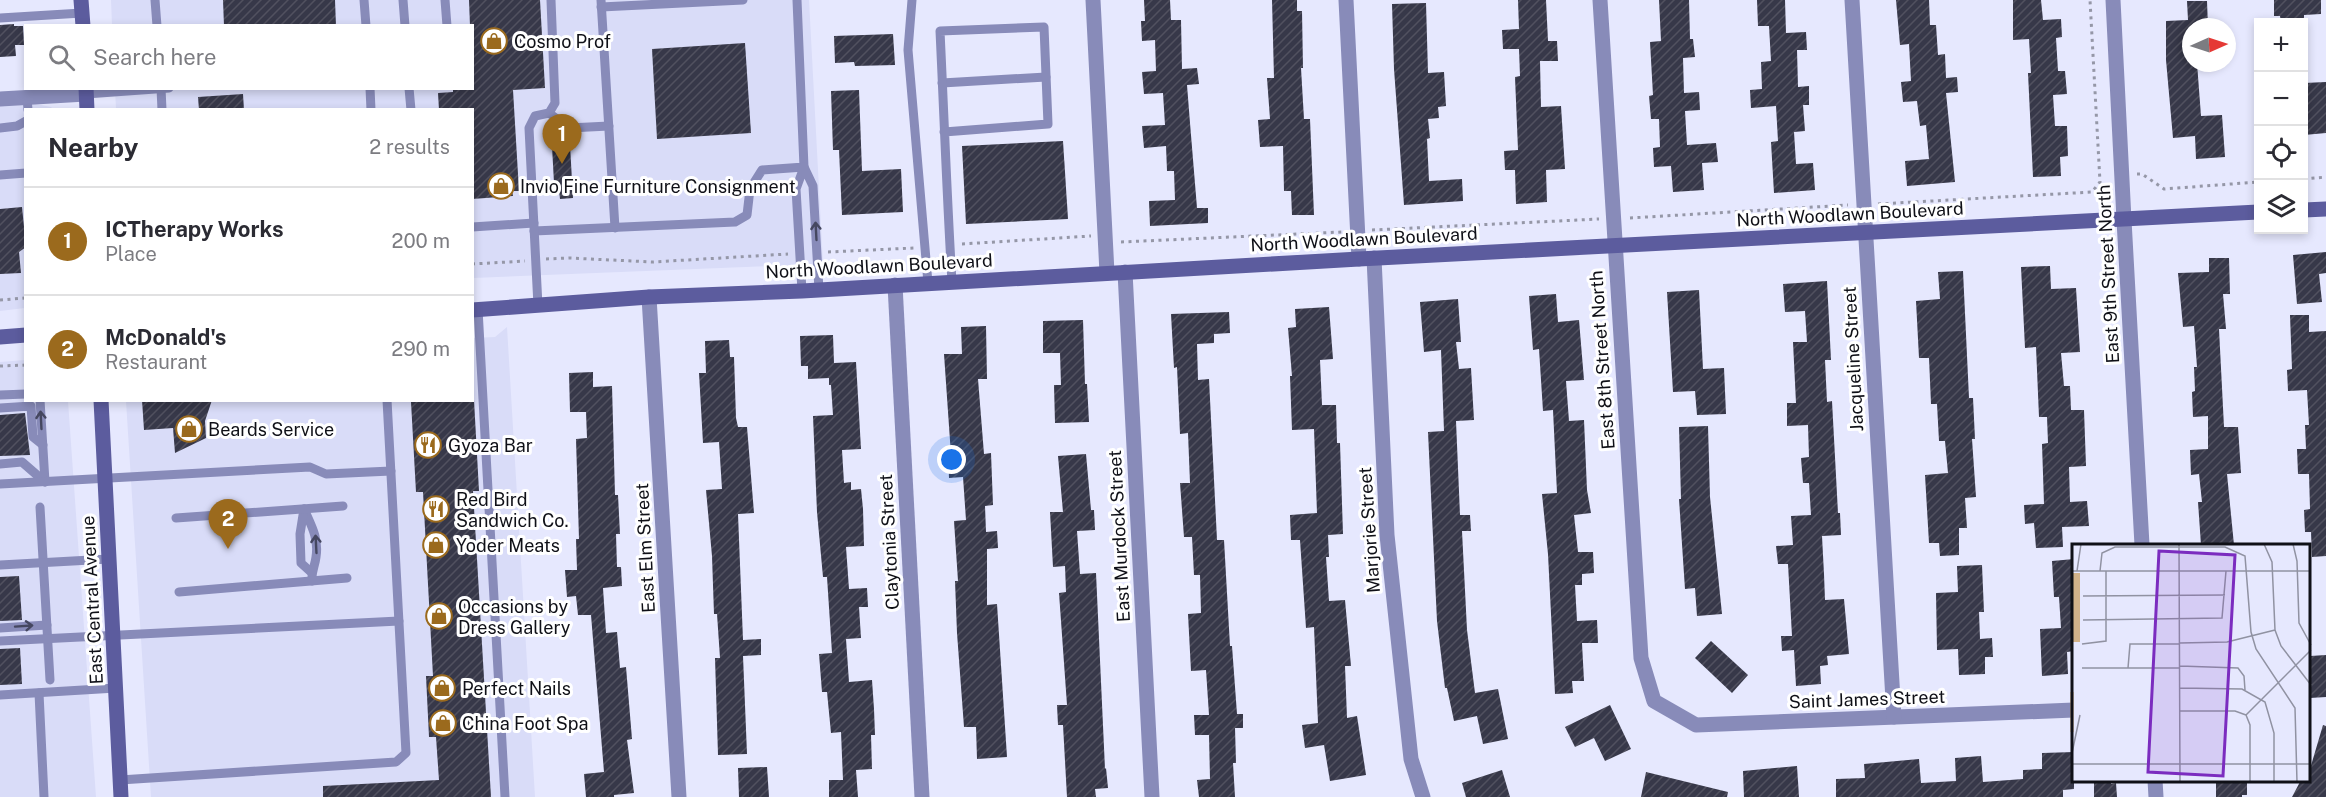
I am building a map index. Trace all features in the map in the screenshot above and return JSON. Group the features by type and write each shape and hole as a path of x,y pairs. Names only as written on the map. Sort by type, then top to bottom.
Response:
{"main road":[{"path":"86,91 87,108"},
{"path":"2308,210 2326,208"},
{"name":"North Woodlawn Boulevard","path":"475,309 650,297 802,291 1614,245 2254,212"},
{"path":"0,337 24,335"},
{"name":"East Central Avenue","path":"101,402 121,797"}],"street":[{"path":"1093,0 1107,273"},
{"name":"Marjorie Street","path":"1346,0 1387,535 1411,759 1423,797"},
{"name":"East 8th Street North","path":"1600,0 1641,658 1654,701 1666,708"},
{"name":"Jacqueline Street","path":"1852,0 1894,717"},
{"name":"East 9th Street North","path":"2113,0 2142,544"},
{"path":"0,99 27,103 86,91"},
{"name":"East Murdock Street","path":"1125,272 1152,797"},
{"name":"Claytonia Street","path":"895,285 922,797"},
{"name":"East Elm Street","path":"650,297 678,797"},
{"name":"Saint James Street","path":"1666,708 1696,725 2072,710"}],"lane":[{"path":"155,0 157,24"},
{"path":"364,0 366,24"},
{"path":"403,0 405,24"},
{"path":"445,0 447,24"},
{"path":"549,113 555,102 551,0"},
{"path":"615,228 601,3 743,0"},
{"path":"797,0 804,167 796,189 802,291"},
{"path":"912,0 908,50 928,284"},
{"path":"0,18 82,13"},
{"path":"945,132 1048,124 1044,27 940,31 952,282"},
{"path":"942,83 1046,77"},
{"path":"86,91 124,90"},
{"path":"161,90 162,108"},
{"path":"370,90 371,108"},
{"path":"410,90 411,108"},
{"path":"538,306 529,128 535,116 549,113 569,128 609,126"},
{"path":"0,128 17,126 24,122"},
{"path":"474,227 615,228 735,222 747,215 750,189 762,170 804,167"},
{"path":"804,167 813,186 819,290"},
{"path":"0,175 24,173"},
{"path":"475,309 477,373 505,797"},
{"path":"0,395 24,394"},
{"path":"40,402 45,482"},
{"path":"120,780 396,762 406,753 387,402"},
{"path":"0,408 31,406 33,437 43,445"},
{"path":"0,464 22,462 45,482"},
{"path":"0,484 310,467 326,474 391,471"},
{"path":"176,518 343,506"},
{"path":"40,507 50,680"},
{"path":"304,509 316,536 316,557 312,577"},
{"path":"304,509 300,534 301,563 312,577"},
{"path":"0,566 109,559"},
{"path":"179,592 312,577 347,578"},
{"path":"0,641 399,621"},
{"path":"0,628 47,625"},
{"path":"0,695 116,688"},
{"path":"39,693 44,797"}],"path":[{"path":"2100,176 2142,174 2164,189 2254,182"},
{"path":"2308,179 2326,177"},
{"path":"0,300 24,298"},
{"path":"0,366 24,365"}],"shaded area":[{"path":"111,0 809,0 823,264 474,278 474,108 116,108 115,90 474,90 474,24 112,24"},
{"path":"36,104 52,108 24,108 24,308 0,311 0,106"},
{"path":"507,327 535,797 151,797 126,402 474,402 474,338 495,337"},
{"path":"24,360 24,402 68,402 96,797 0,797 0,362"}],"building":[{"path":"223,0 335,0 336,24 224,24"},
{"path":"469,0 540,0 545,88 513,90 519,191 512,191 513,196 474,199 474,108 439,108 438,93 474,90 474,24 470,24"},
{"path":"1144,0 1170,0 1171,20 1181,20 1182,69 1197,68 1199,84 1187,85 1197,208 1208,208 1208,223 1150,226 1149,201 1175,200 1174,171 1167,171 1166,146 1144,148 1142,126 1165,125 1163,93 1144,94 1142,72 1156,71 1155,40 1142,41 1141,21 1145,21"},
{"path":"1272,0 1297,0 1297,11 1302,11 1303,68 1301,68 1304,119 1310,119 1314,215 1292,215 1291,191 1284,191 1283,146 1260,147 1258,120 1270,119 1267,78 1274,78"},
{"path":"1518,0 1546,0 1548,41 1557,41 1558,61 1540,61 1541,107 1561,106 1565,169 1546,170 1547,202 1516,204 1515,170 1505,170 1504,151 1518,150 1515,77 1520,76 1519,49 1503,49 1502,30 1519,29"},
{"path":"1659,0 1689,0 1690,39 1693,39 1695,57 1683,58 1684,93 1699,92 1700,110 1685,111 1687,145 1716,143 1718,162 1702,163 1704,190 1673,192 1671,166 1654,167 1653,148 1660,147 1659,119 1651,119 1649,96 1653,95 1650,42 1661,41"},
{"path":"1757,0 1785,0 1786,33 1806,32 1807,50 1797,50 1798,87 1809,86 1809,105 1803,105 1805,131 1794,132 1796,164 1813,163 1815,190 1774,193 1771,142 1778,141 1776,106 1751,108 1750,90 1762,89 1761,62 1771,61 1769,26 1758,26"},
{"path":"1896,0 1929,0 1930,25 1936,25 1938,55 1945,54 1946,78 1957,77 1958,92 1946,93 1955,182 1907,186 1905,161 1929,159 1926,125 1920,126 1917,101 1903,102 1901,82 1911,81 1909,44 1900,45"},
{"path":"2013,0 2041,0 2043,20 2061,19 2062,37 2056,38 2058,71 2065,71 2067,94 2053,95 2055,126 2067,126 2068,156 2060,157 2061,176 2033,177 2028,73 2031,73 2029,39 2013,40"},
{"path":"2274,0 2321,0 2321,14 2304,15 2304,18 2274,16"},
{"path":"2187,1 2207,1 2208,18 2188,18"},
{"path":"1426,3 1428,73 1444,72 1446,106 1438,107 1439,118 1428,119 1429,181 1462,179 1463,201 1404,205 1394,69 1392,4"},
{"path":"2182,20 2182,72 2198,72 2201,116 2222,115 2225,157 2196,159 2195,136 2173,138 2166,60 2166,21"},
{"path":"14,24 14,26 23,26 24,45 15,45 16,56 0,57 0,25"},
{"path":"893,34 895,65 855,66 854,62 835,63 834,36"},
{"path":"745,43 751,133 657,139 652,49"},
{"path":"2326,82 2326,133 2308,135 2308,83"},
{"path":"859,90 862,171 901,169 903,212 842,215 839,150 833,150 831,91"},
{"path":"243,94 244,108 199,108 198,97"},
{"path":"1063,141 1068,219 966,224 962,146"},
{"path":"570,145 573,198 560,199 558,183 554,183 552,146"},
{"path":"22,207 24,248 19,252 21,273 0,274 0,209"},
{"path":"2326,252 2326,273 2319,274 2322,302 2297,304 2293,255"},
{"path":"2209,258 2229,258 2230,294 2223,294 2226,329 2219,329 2224,427 2238,427 2241,473 2227,474 2234,544 2201,544 2198,502 2202,502 2199,474 2191,475 2190,450 2208,449 2208,416 2193,417 2194,367 2197,367 2194,326 2183,327 2178,273 2209,272"},
{"path":"2050,266 2051,289 2076,288 2080,352 2061,353 2064,386 2070,386 2071,410 2084,410 2086,466 2069,467 2070,502 2087,501 2089,526 2062,527 2063,547 2036,548 2034,523 2025,524 2024,505 2044,504 2042,444 2048,443 2047,417 2039,417 2036,347 2025,348 2021,267"},
{"path":"1963,271 1969,398 1973,398 1975,439 1972,439 1976,497 1965,498 1967,528 1959,528 1959,555 1940,556 1939,543 1929,543 1925,475 1948,473 1945,441 1939,441 1937,404 1931,404 1929,358 1919,358 1916,301 1940,299 1938,272"},
{"path":"1827,281 1831,360 1825,360 1827,402 1832,401 1841,535 1822,536 1825,600 1844,599 1849,654 1827,656 1828,665 1820,666 1821,684 1796,686 1794,650 1782,651 1781,636 1792,636 1788,564 1778,564 1776,546 1793,545 1791,516 1811,515 1809,483 1803,483 1801,458 1809,457 1808,425 1787,426 1787,403 1796,403 1793,342 1807,342 1805,311 1785,312 1783,284"},
{"path":"1699,290 1703,369 1724,368 1726,414 1697,415 1695,391 1673,392 1667,292"},
{"path":"1556,294 1558,322 1579,320 1584,380 1566,381 1569,421 1584,420 1587,490 1591,513 1574,515 1578,552 1593,552 1594,573 1582,574 1582,585 1575,585 1577,621 1597,620 1598,643 1582,643 1584,681 1572,681 1573,693 1555,694 1548,554 1542,494 1557,493 1553,410 1543,411 1539,349 1533,350 1529,296"},
{"path":"1458,299 1461,342 1456,342 1459,369 1471,368 1474,420 1456,421 1460,515 1470,515 1471,531 1462,531 1467,630 1475,693 1498,689 1508,739 1483,744 1477,716 1454,721 1447,688 1445,688 1437,621 1428,432 1444,431 1441,350 1424,352 1420,302"},
{"path":"1329,307 1333,359 1320,360 1322,405 1336,405 1337,443 1340,443 1343,534 1328,535 1329,557 1326,557 1329,601 1345,600 1351,666 1345,666 1347,718 1357,716 1366,775 1330,781 1324,745 1305,748 1302,725 1318,723 1314,627 1306,628 1300,540 1291,540 1290,515 1317,513 1314,429 1292,430 1290,376 1292,376 1288,328 1296,327 1295,309"},
{"path":"1229,312 1230,333 1214,334 1214,343 1197,344 1198,380 1209,379 1217,540 1224,540 1230,646 1232,646 1237,714 1243,714 1243,728 1235,728 1236,763 1233,763 1235,797 1199,797 1197,780 1210,779 1209,735 1195,735 1194,715 1209,715 1206,670 1191,671 1188,614 1201,613 1200,575 1194,575 1192,537 1184,537 1180,483 1190,483 1188,433 1180,434 1177,367 1174,368 1171,314"},
{"path":"2290,315 2309,315 2309,332 2326,331 2326,556 2312,557 2311,532 2305,532 2304,510 2310,509 2309,474 2298,474 2297,449 2306,449 2305,425 2309,425 2307,390 2288,391 2287,370 2292,369"},
{"path":"1083,320 1089,422 1055,423 1054,385 1061,385 1060,353 1043,353 1043,321"},
{"path":"986,326 987,379 978,379 984,454 991,453 993,505 985,506 986,532 997,531 998,548 987,549 987,605 997,604 1007,757 977,759 976,727 964,727 957,633 955,581 958,581 954,521 966,520 963,477 949,478 948,455 951,455 944,354 962,354 961,327"},
{"path":"833,335 834,363 856,362 861,449 842,450 844,483 851,482 851,490 861,489 863,509 864,546 846,547 849,589 867,588 868,607 859,607 861,638 846,639 849,682 872,680 874,709 875,735 871,735 872,769 856,770 858,797 829,797 829,780 843,780 841,732 831,733 827,692 822,692 819,654 832,653 827,577 823,577 817,512 813,416 833,415 829,378 808,379 808,366 801,366 800,336"},
{"path":"729,340 730,357 734,357 736,418 738,427 747,427 754,513 738,514 743,640 761,639 761,655 743,656 747,754 718,755 715,658 720,658 717,614 714,614 706,490 722,489 719,442 703,443 699,373 706,373 705,341"},
{"path":"593,372 593,387 612,386 615,495 618,495 620,534 616,534 617,567 621,567 622,586 603,588 606,633 617,632 620,668 626,667 632,739 627,740 634,793 614,795 614,797 586,797 584,774 604,772 591,615 578,615 576,596 567,597 565,570 577,570 576,539 579,539 576,439 587,438 586,412 570,412 569,373"},
{"path":"474,400 479,491 473,491 491,797 323,797 323,786 439,780 436,737 429,737 426,676 433,676 423,492 416,492 411,402 474,402"},
{"name":"Beards Service","path":"142,402 211,402 205,421 206,438 175,453 173,428 144,430"},
{"path":"25,413 30,455 0,456 0,415"},
{"path":"1708,426 1710,497 1722,614 1697,616 1695,588 1685,589 1679,499 1681,499 1679,427"},
{"path":"1086,454 1095,530 1077,531 1080,574 1096,573 1105,769 1108,788 1095,789 1096,797 1067,797 1063,725 1058,725 1057,705 1067,705 1059,593 1066,592 1065,566 1053,567 1050,512 1063,512 1058,456"},
{"path":"2072,559 2072,651 2067,652 2068,674 2042,676 2040,629 2061,628 2059,597 2054,597 2052,561"},
{"path":"1982,565 1984,612 1979,612 1980,639 1992,638 1993,657 1985,657 1985,674 1959,675 1958,649 1937,650 1936,593 1958,592 1957,566"},
{"path":"19,576 22,620 0,621 0,577"},
{"path":"1711,641 1748,675 1732,693 1695,658"},
{"path":"20,648 22,684 0,685 0,649"},
{"path":"2326,655 2326,697 2311,698 2311,656"},
{"path":"1610,705 1631,749 1605,761 1594,738 1575,747 1565,727"},
{"path":"2323,725 2326,726 2326,797 2292,797 2300,782 2311,782 2311,766"},
{"path":"2072,752 2074,789 2063,790 2063,797 1836,797 1836,779 1865,778 1864,764 1919,759 1921,783 1956,781 1955,758 1981,756 1983,782 2023,779 2023,770 2042,769 2042,753"},
{"path":"1797,766 1799,797 1744,797 1743,771"},
{"path":"767,767 769,797 739,797 738,768"},
{"path":"1502,770 1510,797 1466,797 1462,783"},
{"path":"1646,772 1728,792 1727,797 1641,797"},
{"path":"2094,782 2116,783 2117,797 2094,797"},
{"path":"2216,782 2247,782 2247,795 2216,797"}],"place":[{"name":"Cosmo Prof","path":"494,41"},
{"name":"ICTherapy Works","path":"562,164"},
{"name":"Invio Fine Furniture Consignment","path":"501,186"},
{"name":"Beards Service","path":"189,429"},
{"name":"Gyoza Bar","path":"428,445"},
{"name":"Red Bird Sandwich Co.","path":"436,509"},
{"name":"Yoder Meats","path":"436,545"},
{"name":"McDonald's","path":"228,549"},
{"name":"Occasions by Dress Gallery","path":"439,616"},
{"name":"Perfect Nails","path":"442,688"},
{"name":"China Foot Spa","path":"443,723"}]}
